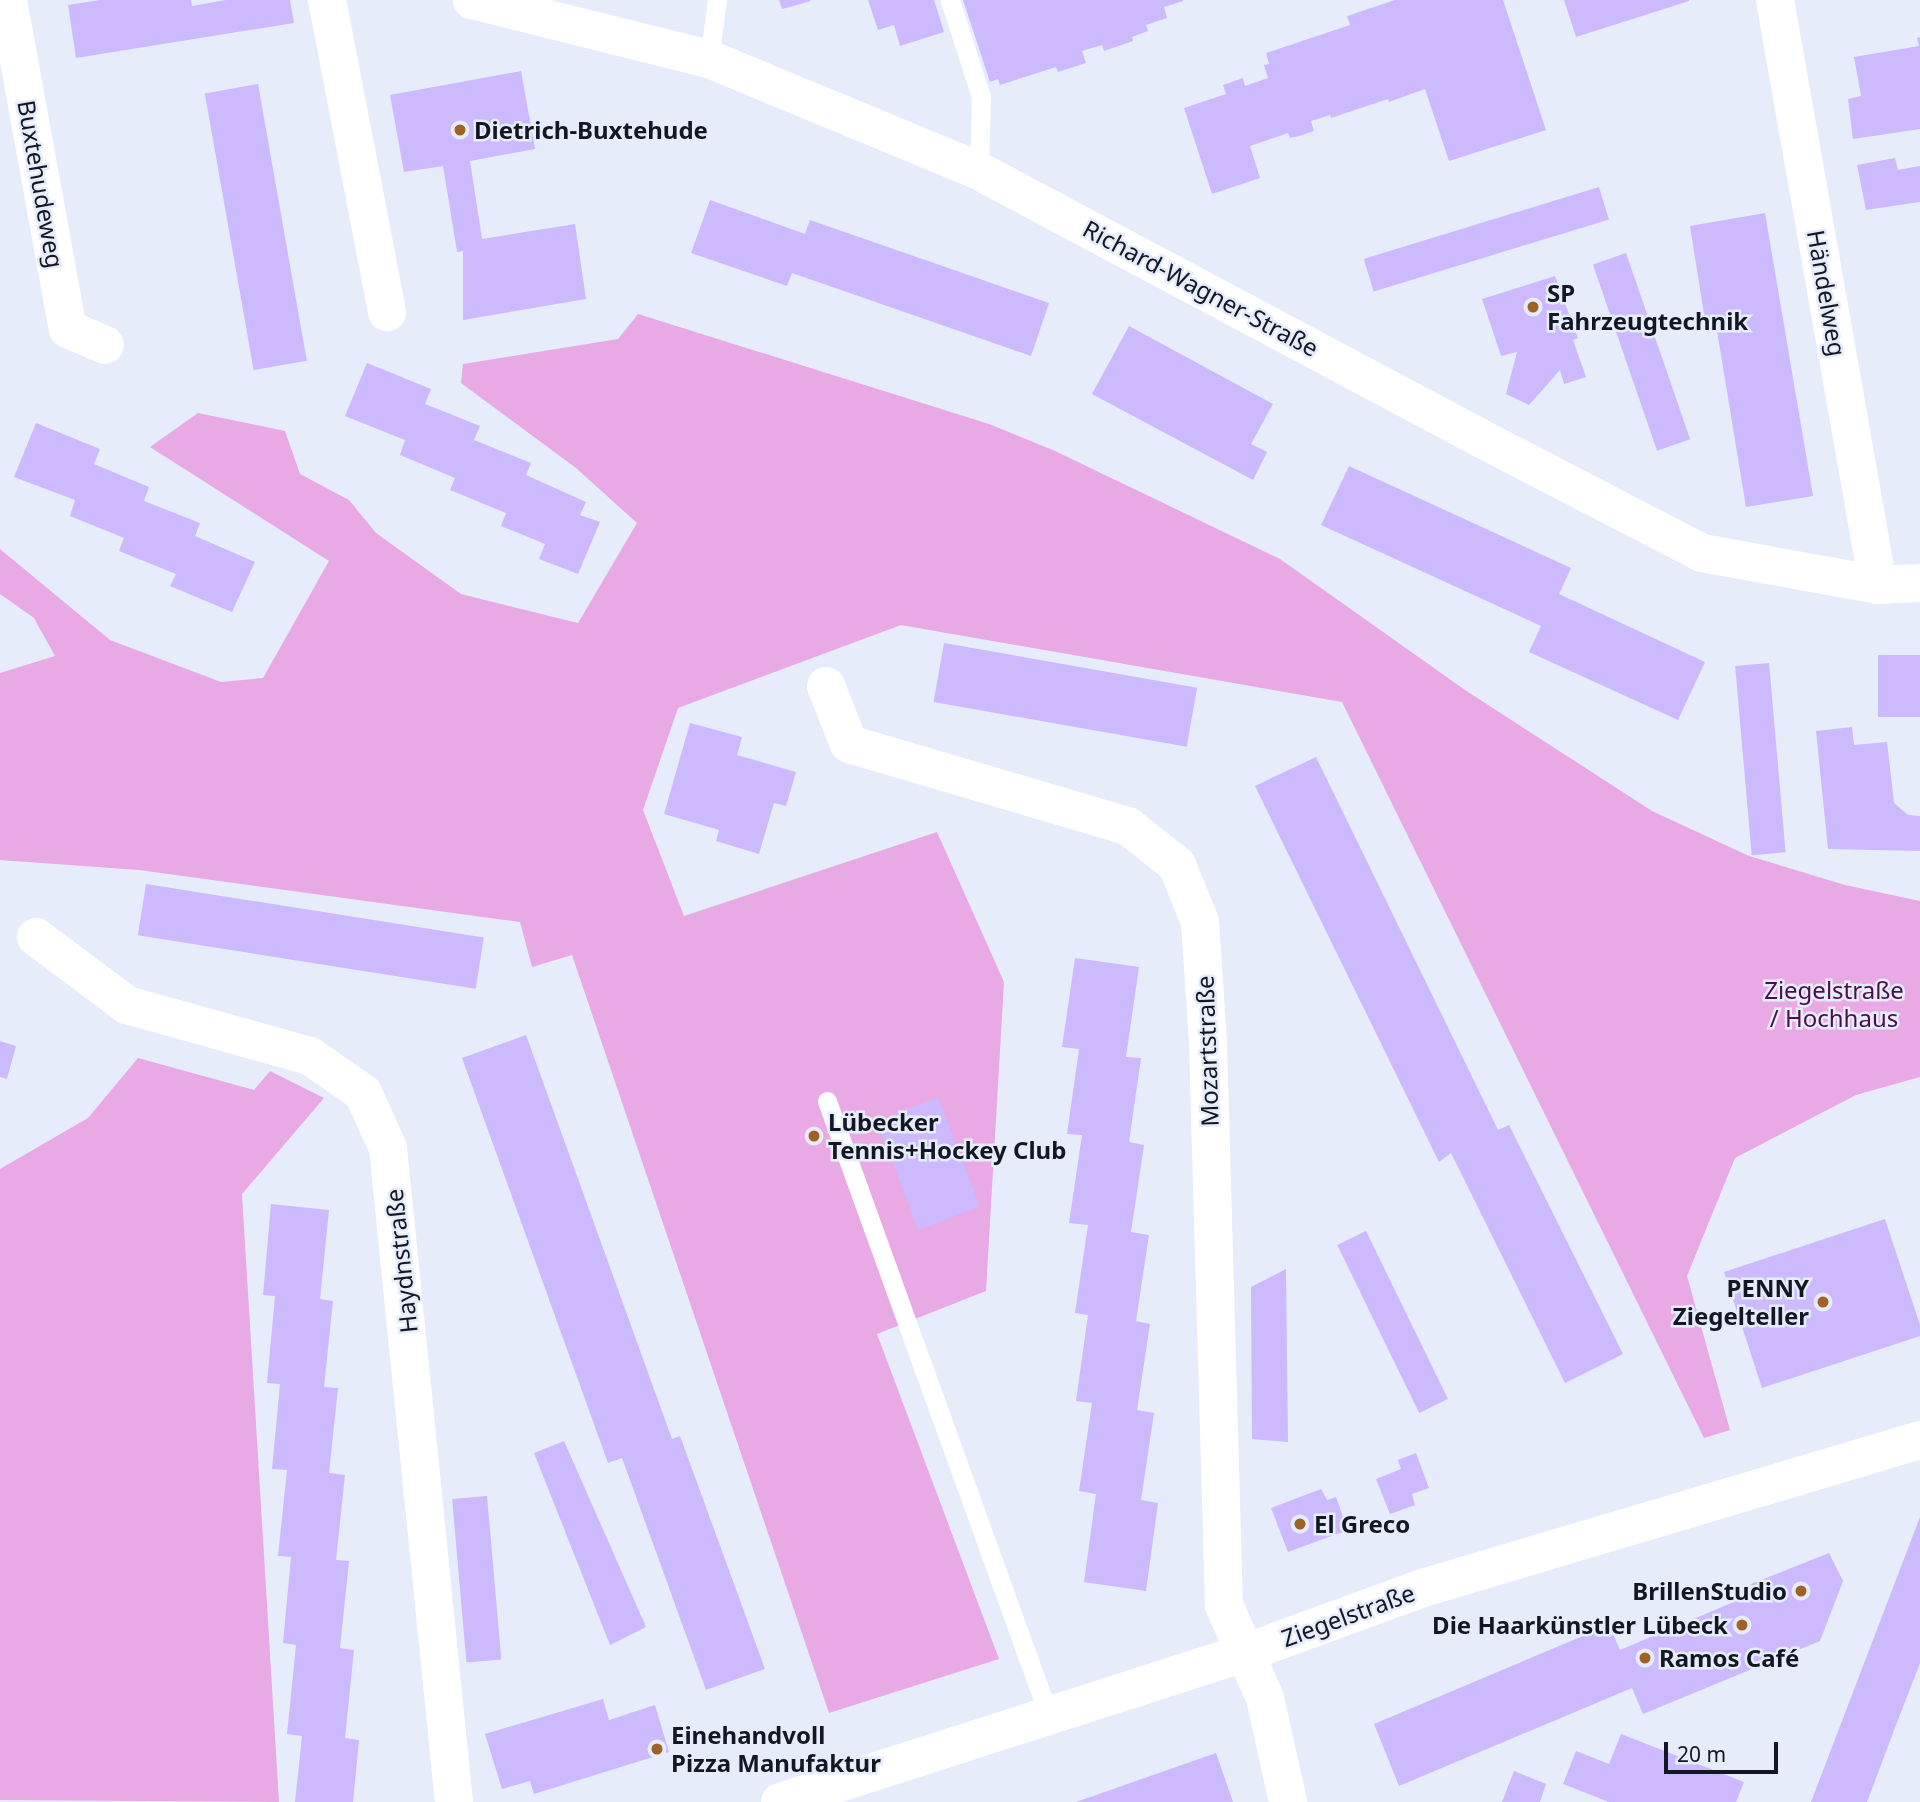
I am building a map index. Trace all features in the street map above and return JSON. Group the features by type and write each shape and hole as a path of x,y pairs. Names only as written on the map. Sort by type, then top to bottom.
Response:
{"street":[{"name":"Buxtehudeweg","path":"8,0 68,329 105,345"},
{"path":"327,0 387,312"},
{"name":"Richard-Wagner-Straße","path":"472,0 709,60 979,171 1702,553 1878,585 1920,583"},
{"name":"Händelweg","path":"1775,0 1878,585"},
{"name":"Mozartstraße","path":"827,686 849,744 1128,826 1177,865 1200,922 1208,1057 1224,1605 1245,1653"},
{"name":"Haydnstraße","path":"36,937 127,1005 310,1056 363,1093 388,1148 454,1802"},
{"name":"Ziegelstraße","path":"779,1802 1245,1653 1423,1588 1920,1440"},
{"path":"1245,1653 1265,1698 1289,1802"}],"lane":[{"path":"709,60 718,0"},
{"path":"950,0 981,97 979,171"},
{"path":"827,1101 1049,1716"}],"green space":[{"name":"Ziegelstraße / Hochhaus","path":"638,314 989,424 1055,451 1280,559 1465,690 1652,811 1749,856 1845,885 1920,901 1920,1077 1856,1095 1735,1158 1687,1276 1730,1430 1704,1438 1342,702 901,625 678,708 643,810 684,916 937,832 1004,982 986,1291 877,1334 999,1659 829,1713 572,955 532,967 520,922 139,870 0,860 0,673 55,656 34,618 0,594 0,549 110,640 221,682 263,678 329,561 150,447 198,413 285,431 300,474 349,500 376,533 461,594 578,623 637,523 576,468 461,383 463,364 618,339"},
{"path":"138,1058 254,1090 270,1071 324,1098 242,1194 279,1802 0,1800 0,1169 88,1118"}],"building":[{"path":"100,0 191,0 192,6 226,0 290,0 294,23 76,58 68,5"},
{"path":"779,0 810,0 811,1 782,9"},
{"path":"868,0 934,0 944,32 900,46 894,25 878,30"},
{"path":"963,0 1183,1 1164,7 1167,18 1146,25 1148,31 1132,37 1133,41 1104,51 1102,45 1082,51 1086,63 1058,72 1056,67 1000,85 998,79 990,82"},
{"path":"1395,0 1503,0 1546,130 1449,161 1425,89 1389,102 1388,99 1331,118 1330,115 1311,121 1314,131 1299,136 1290,138 1288,133 1250,146 1260,178 1212,194 1184,108 1226,94 1223,85 1243,78 1245,86 1268,78 1264,65 1269,64 1266,53 1350,25 1347,16"},
{"path":"1564,0 1689,0 1689,1 1576,37"},
{"path":"1920,37 1920,129 1853,139 1848,99 1861,96 1854,57 1919,46 1917,38"},
{"path":"521,71 535,149 470,161 482,239 575,224 586,299 463,320 463,251 457,252 443,166 404,172 390,95"},
{"path":"258,84 307,361 254,370 205,93"},
{"path":"1895,158 1898,170 1920,166 1920,202 1866,210 1857,165"},
{"path":"1599,187 1609,220 1374,291 1364,259"},
{"path":"710,200 805,234 810,220 1049,303 1031,356 792,273 787,286 691,253"},
{"path":"1765,213 1813,496 1746,507 1717,331 1707,333 1690,226"},
{"path":"1626,253 1690,439 1657,451 1593,264"},
{"path":"1555,276 1578,338 1573,340 1586,377 1564,384 1560,370 1529,405 1506,394 1517,352 1501,356 1482,299"},
{"path":"1129,326 1273,404 1251,444 1267,452 1253,480 1092,394"},
{"path":"367,363 431,389 425,404 480,426 474,440 531,463 526,475 586,502 580,515 600,522 578,574 539,559 545,544 501,526 506,513 450,490 455,478 400,455 405,440 345,416"},
{"path":"36,423 100,449 94,464 149,487 144,501 200,523 195,536 255,562 232,612 170,586 176,574 119,551 124,538 70,516 75,500 14,477"},
{"path":"1349,466 1571,568 1559,594 1705,662 1678,720 1529,652 1541,626 1321,525"},
{"path":"944,643 1197,688 1187,747 934,702"},
{"path":"1878,655 1920,655 1920,717 1878,717"},
{"path":"1769,663 1786,852 1752,855 1735,666"},
{"path":"690,723 742,737 737,755 796,772 786,806 774,803 759,854 716,841 719,830 664,814"},
{"path":"1852,727 1854,745 1887,742 1894,803 1908,815 1920,816 1920,851 1828,849 1816,731"},
{"path":"1316,757 1498,1130 1509,1125 1623,1354 1565,1383 1451,1153 1439,1162 1255,786"},
{"path":"146,884 484,938 476,989 138,935"},
{"path":"1075,958 1139,967 1126,1057 1141,1058 1129,1142 1144,1145 1131,1232 1149,1235 1136,1321 1150,1324 1137,1410 1154,1413 1141,1500 1158,1503 1146,1591 1084,1582 1096,1494 1079,1491 1092,1403 1076,1401 1088,1315 1075,1313 1088,1225 1069,1223 1082,1135 1067,1134 1079,1049 1062,1047"},
{"path":"526,1035 672,1439 680,1436 765,1669 706,1690 622,1458 608,1463 462,1058"},
{"path":"0,1041 16,1046 7,1079 0,1077"},
{"path":"938,1097 980,1206 918,1230 876,1121"},
{"path":"271,1204 329,1210 320,1299 333,1301 324,1387 338,1388 329,1473 345,1475 336,1560 349,1561 340,1648 354,1650 345,1738 359,1740 353,1802 295,1802 302,1736 287,1734 296,1645 283,1643 291,1557 278,1556 287,1470 272,1469 280,1384 267,1383 275,1296 263,1295"},
{"path":"1885,1219 1920,1325 1920,1336 1762,1388 1724,1272"},
{"path":"1366,1231 1448,1399 1419,1413 1337,1245"},
{"path":"1286,1269 1288,1442 1252,1439 1251,1287"},
{"path":"564,1441 646,1627 610,1645 534,1453"},
{"path":"1416,1453 1429,1488 1412,1494 1415,1505 1390,1514 1376,1479 1401,1469 1398,1460"},
{"path":"1321,1489 1327,1500 1336,1497 1348,1530 1288,1552 1271,1508"},
{"path":"487,1496 501,1659 466,1662 452,1499"},
{"path":"1920,1517 1920,1663 1867,1802 1811,1802"},
{"path":"1829,1553 1843,1581 1820,1641 1643,1714 1632,1688 1399,1786 1374,1724 1609,1625 1620,1650 1755,1593 1751,1584"},
{"path":"603,1699 609,1720 655,1705 669,1752 534,1794 530,1781 502,1789 485,1734"},
{"path":"1621,1734 1744,1782 1736,1802 1609,1802 1563,1784 1576,1751 1609,1764"},
{"path":"1216,1753 1233,1802 1076,1802"},
{"path":"1514,1771 1546,1784 1540,1802 1502,1802"}],"place":[{"name":"Dietrich-Buxtehude","path":"460,130"},
{"name":"SP Fahrzeugtechnik","path":"1533,307"},
{"name":"Lübecker Tennis+Hockey Club","path":"814,1136"},
{"name":"PENNY Ziegelteller","path":"1823,1302"},
{"name":"El Greco","path":"1300,1524"},
{"name":"BrillenStudio","path":"1801,1591"},
{"name":"Die Haarkünstler Lübeck","path":"1742,1625"},
{"name":"Ramos Café","path":"1645,1658"},
{"name":"Einehandvoll Pizza Manufaktur","path":"657,1749"}]}
